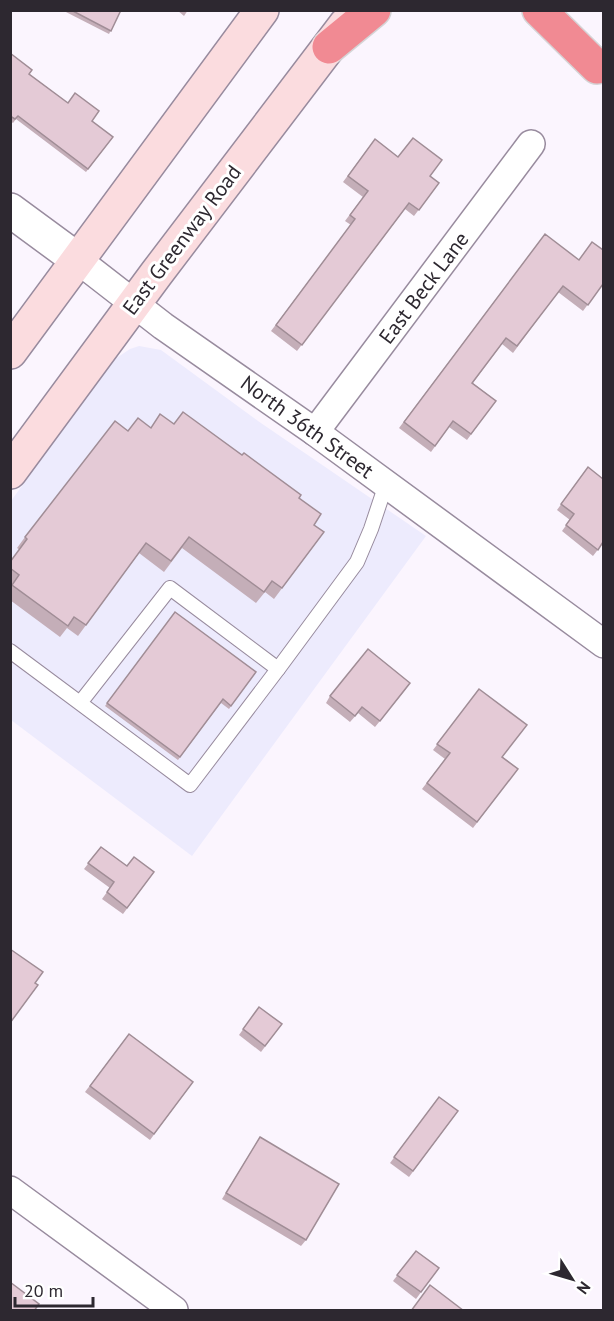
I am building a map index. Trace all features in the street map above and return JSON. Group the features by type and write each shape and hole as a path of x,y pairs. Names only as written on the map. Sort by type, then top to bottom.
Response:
{"highway":[{"path":"328,47 374,10"},
{"path":"538,10 600,72"},
{"path":"566,10 577,34 600,72"}],"main road":[{"path":"10,352 262,10"},
{"name":"East Greenway Road","path":"10,472 356,10"}],"street":[{"name":"East Beck Lane","path":"315,432 531,144"},
{"name":"North 36th Street","path":"10,210 134,304 315,432 603,644"},
{"path":"10,1191 174,1311"}],"lane":[{"path":"10,651 190,785 357,562 386,484"},
{"path":"80,703 170,588 278,669"}],"shaded area":[{"path":"139,346 161,350 258,421 426,536 192,856 11,720 11,501 112,361"}],"building":[{"path":"71,10 121,10 111,31"},
{"path":"10,53 32,70 29,74 68,103 75,93 99,111 92,121 113,137 88,169 18,116 15,119 10,116"},
{"path":"413,138 442,160 430,176 439,183 419,210 409,203 302,345 276,325 355,219 350,215 368,191 348,176 375,139 398,157"},
{"path":"545,234 579,260 592,242 603,250 603,284 588,305 563,286 517,346 506,338 472,383 496,401 471,434 453,421 435,446 404,422"},
{"path":"183,412 301,495 299,498 321,514 314,525 324,532 282,588 272,581 264,592 189,537 171,561 146,543 86,625 74,617 68,626 12,585 19,575 10,568 10,562 27,539 25,537 115,421 128,431 138,418 151,428 160,414 174,424"},
{"path":"588,467 603,479 603,542 598,550 566,525 574,514 561,504"},
{"path":"175,612 256,672 231,706 223,699 180,757 107,703"},
{"path":"368,649 410,683 380,721 362,707 355,716 330,696"},
{"path":"479,689 527,725 502,757 518,769 477,822 427,783 450,753 437,744"},
{"path":"101,847 127,866 134,857 154,872 127,908 107,892 114,882 88,863"},
{"path":"10,949 43,972 35,983 38,985 10,1023"},
{"path":"259,1007 282,1024 265,1046 243,1029"},
{"path":"129,1034 193,1082 154,1134 90,1086"},
{"path":"439,1097 458,1111 413,1171 394,1157"},
{"path":"260,1137 339,1184 306,1240 226,1193"},
{"path":"416,1251 439,1268 421,1292 397,1275"},
{"path":"10,1282 39,1304 34,1311 10,1311"},
{"path":"430,1285 464,1311 411,1311"}]}
